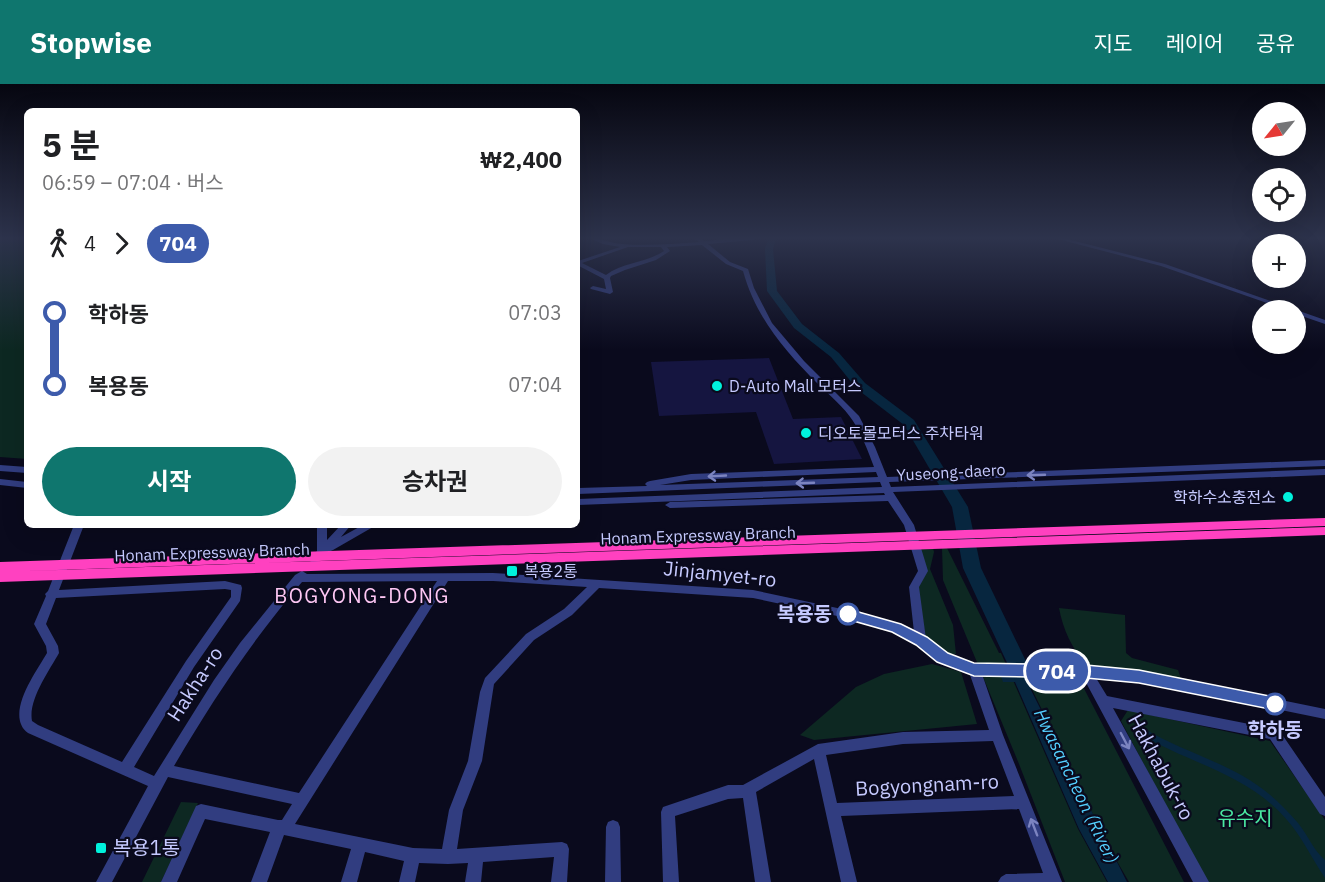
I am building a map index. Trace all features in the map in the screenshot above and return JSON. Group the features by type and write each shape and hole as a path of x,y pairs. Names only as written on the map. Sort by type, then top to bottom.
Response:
{"highway":[{"name":"Honam Expressway Branch","path":"0,567 69,570 1048,536 1325,522"},
{"name":"Honam Expressway Branch","path":"1048,536 1325,531"},
{"name":"Honam Expressway Branch","path":"0,577 46,570"}],"street":[{"path":"601,275 607,278"},
{"path":"607,278 611,275"},
{"path":"747,275 751,288 769,324 801,363 856,418 891,498 909,525 923,570 914,587 921,641"},
{"path":"1192,275 1263,300"},
{"path":"593,288 610,292 607,278"},
{"path":"1306,315 1325,322"},
{"name":"Yuseong-daero","path":"580,491 1325,463"},
{"path":"0,468 24,470"},
{"path":"628,489 691,477 880,469"},
{"name":"Yuseong-daero","path":"580,502 1325,472"},
{"path":"0,482 24,485"},
{"path":"611,501 687,506 891,498"},
{"path":"78,528 40,624 52,646 53,653 30,697 25,714 26,721 33,729 156,783"},
{"path":"322,528 322,553"},
{"name":"Hakha-ro","path":"104,882 156,783 196,716 248,640 343,528"},
{"path":"322,553 365,528"},
{"name":"Jinjamyet-ro","path":"299,578 493,576 753,594 882,623 921,641 942,657 977,670 1080,671 1139,676 1322,716"},
{"path":"259,882 282,827 303,800 445,577"},
{"path":"448,857 456,810 475,761 489,682 530,637 568,612 597,583"},
{"path":"50,594 225,585 237,588 236,598 189,664 126,768"},
{"name":"Bogyongnam-ro","path":"977,670 997,735 1054,881 1006,882"},
{"name":"Hakhabuk-ro","path":"1080,671 1104,702 1201,882"},
{"path":"1104,702 1274,734 1325,809"},
{"path":"671,882 668,812 728,792 749,789 818,750 903,738 997,735"},
{"path":"818,750 849,882"},
{"path":"164,770 303,800"},
{"path":"749,789 763,882"},
{"name":"Bogyongnam-ro","path":"832,810 1024,802"},
{"path":"169,882 201,812 413,855 448,857 562,849 559,882"},
{"path":"613,827 613,882"},
{"path":"349,882 360,843"},
{"path":"407,882 413,855"},
{"path":"473,882 477,855"}],"green space":[{"path":"0,275 24,275 24,459 0,457"},
{"path":"933,548 930,569 953,625 956,654 945,654 926,641 918,587 921,549"},
{"path":"942,548 947,548 1001,653 1078,829 1107,882 1065,882 943,580"},
{"path":"1059,608 1125,615 1126,653 1132,658 1178,670 1182,682 1086,665 1069,638"},
{"path":"932,664 961,672 977,724 814,740 800,735 856,687 884,674"},
{"path":"1025,675 1077,675 1184,882 1129,882 1110,849"},
{"name":"유수지","path":"1128,710 1270,741 1325,820 1325,882 1206,882 1121,721"},
{"path":"181,802 198,803 161,882 142,882"}],"water":[{"path":"1000,674 1023,674 1127,882 1108,882 1079,829 1015,682 1003,682"},
{"path":"1143,728 1224,766 1255,783 1269,794 1298,823 1325,860 1325,878 1287,820 1272,804 1237,780 1140,734"}],"building":[{"name":"D-Auto Mall 모터스","path":"769,358 793,419 841,417 862,459 774,464 756,412 659,416 651,362"}],"waterway":[{"name":"Hwasancheon (River)","path":"771,275 772,291 798,326 835,355 861,386 909,423 960,507 972,568 1026,682"}],"bus line":[{"name":"704","path":"848,614 896,628 921,641 942,657 974,669 1139,676 1275,704"}],"place":[{"name":"D-Auto Mall 모터스","path":"717,386"},
{"name":"디오토몰모터스 주차타워","path":"806,433"},
{"name":"학하수소충전소","path":"1288,497"},
{"name":"복용2통","path":"512,571"},
{"name":"복용동","path":"848,614"},
{"name":"학하동","path":"1275,704"},
{"name":"복용1통","path":"101,848"}],"district":[{"name":"BOGYONG-DONG","path":"362,596"}]}
